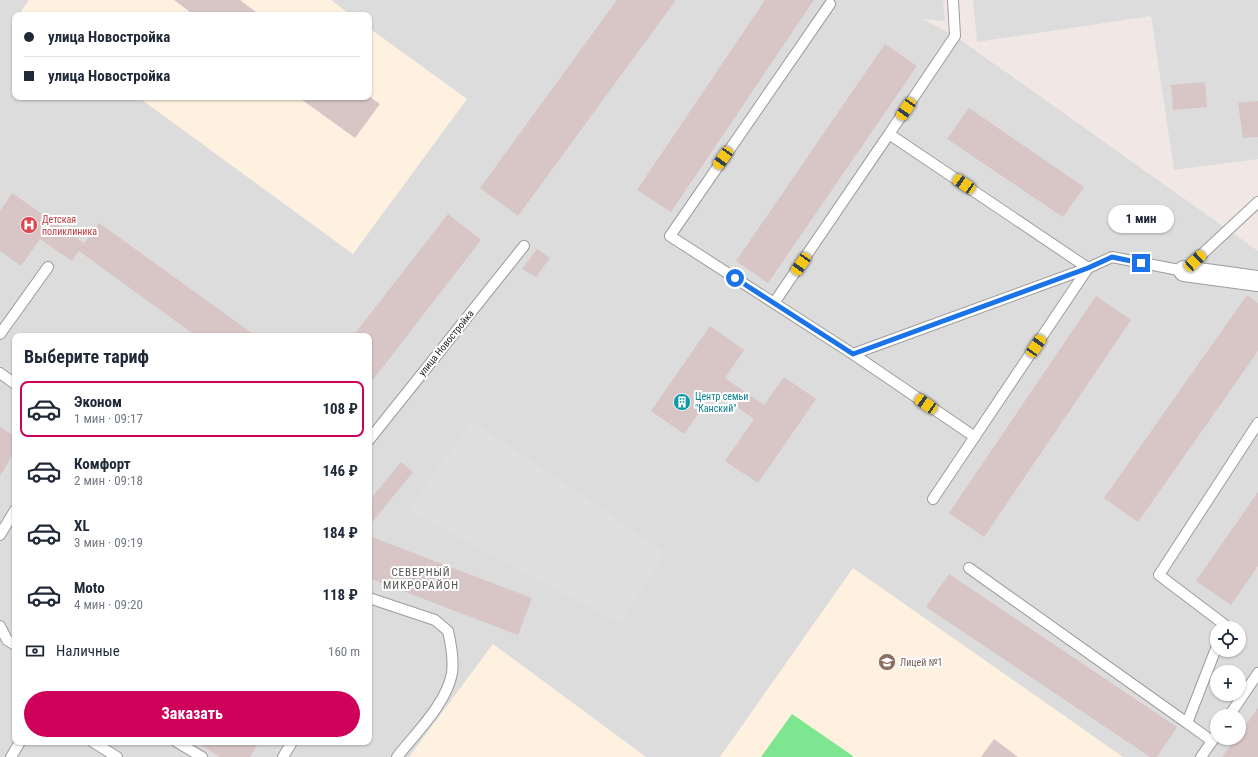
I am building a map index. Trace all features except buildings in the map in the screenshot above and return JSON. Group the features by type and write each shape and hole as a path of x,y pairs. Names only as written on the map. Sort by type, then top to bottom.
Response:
{"street":[{"path":"1184,271 1258,281"}],"lane":[{"path":"774,303 955,36 953,0"},
{"path":"830,4 670,236 853,354 975,437"},
{"path":"889,134 1088,268"},
{"path":"853,354 1088,268 1112,257 1184,271 1258,202"},
{"name":"улица Новостройка","path":"372,436 524,246"},
{"path":"0,334 48,267"},
{"path":"934,499 1088,268"},
{"path":"0,373 12,382"},
{"path":"1220,621 1159,575 1258,423"},
{"path":"0,535 12,515"},
{"path":"969,568 1187,723 1210,735"},
{"path":"372,599 435,620 448,631 452,651 452,673 443,698 397,757"},
{"path":"0,626 7,640 12,642"},
{"path":"1187,723 1213,657"},
{"path":"1234,709 1258,673"},
{"path":"1201,757 1210,743"},
{"path":"11,757 18,745"},
{"path":"98,745 117,757"},
{"path":"182,745 202,757"},
{"path":"283,757 290,745"}],"shaded area":[{"name":"СЕВЕРНЫЙ МИКРОРАЙОН","path":"0,0 943,0 945,21 922,19 955,36 1258,251 1258,757 0,757"},
{"path":"29,0 331,0 347,12 22,12 21,11"},
{"path":"973,0 1258,0 1258,159 1174,170 1151,16 977,42"},
{"path":"372,30 467,99 353,254 142,100 372,100"},
{"path":"472,421 665,552 620,624 408,510"},
{"name":"Лицей №1","path":"853,568 1123,757 720,757"},
{"path":"493,644 646,757 409,757"}],"green space":[{"path":"792,714 853,756 761,757"}],"place":[{"name":"Детская поликлиника","path":"29,225"},
{"name":"Центр семьи \"Канский\"","path":"682,402"},
{"name":"Лицей №1","path":"887,662"}],"district":[{"name":"СЕВЕРНЫЙ МИКРОРАЙОН","path":"421,578"}],"route":[{"path":"735,278 853,354 1088,268 1112,257 1141,263"}]}
